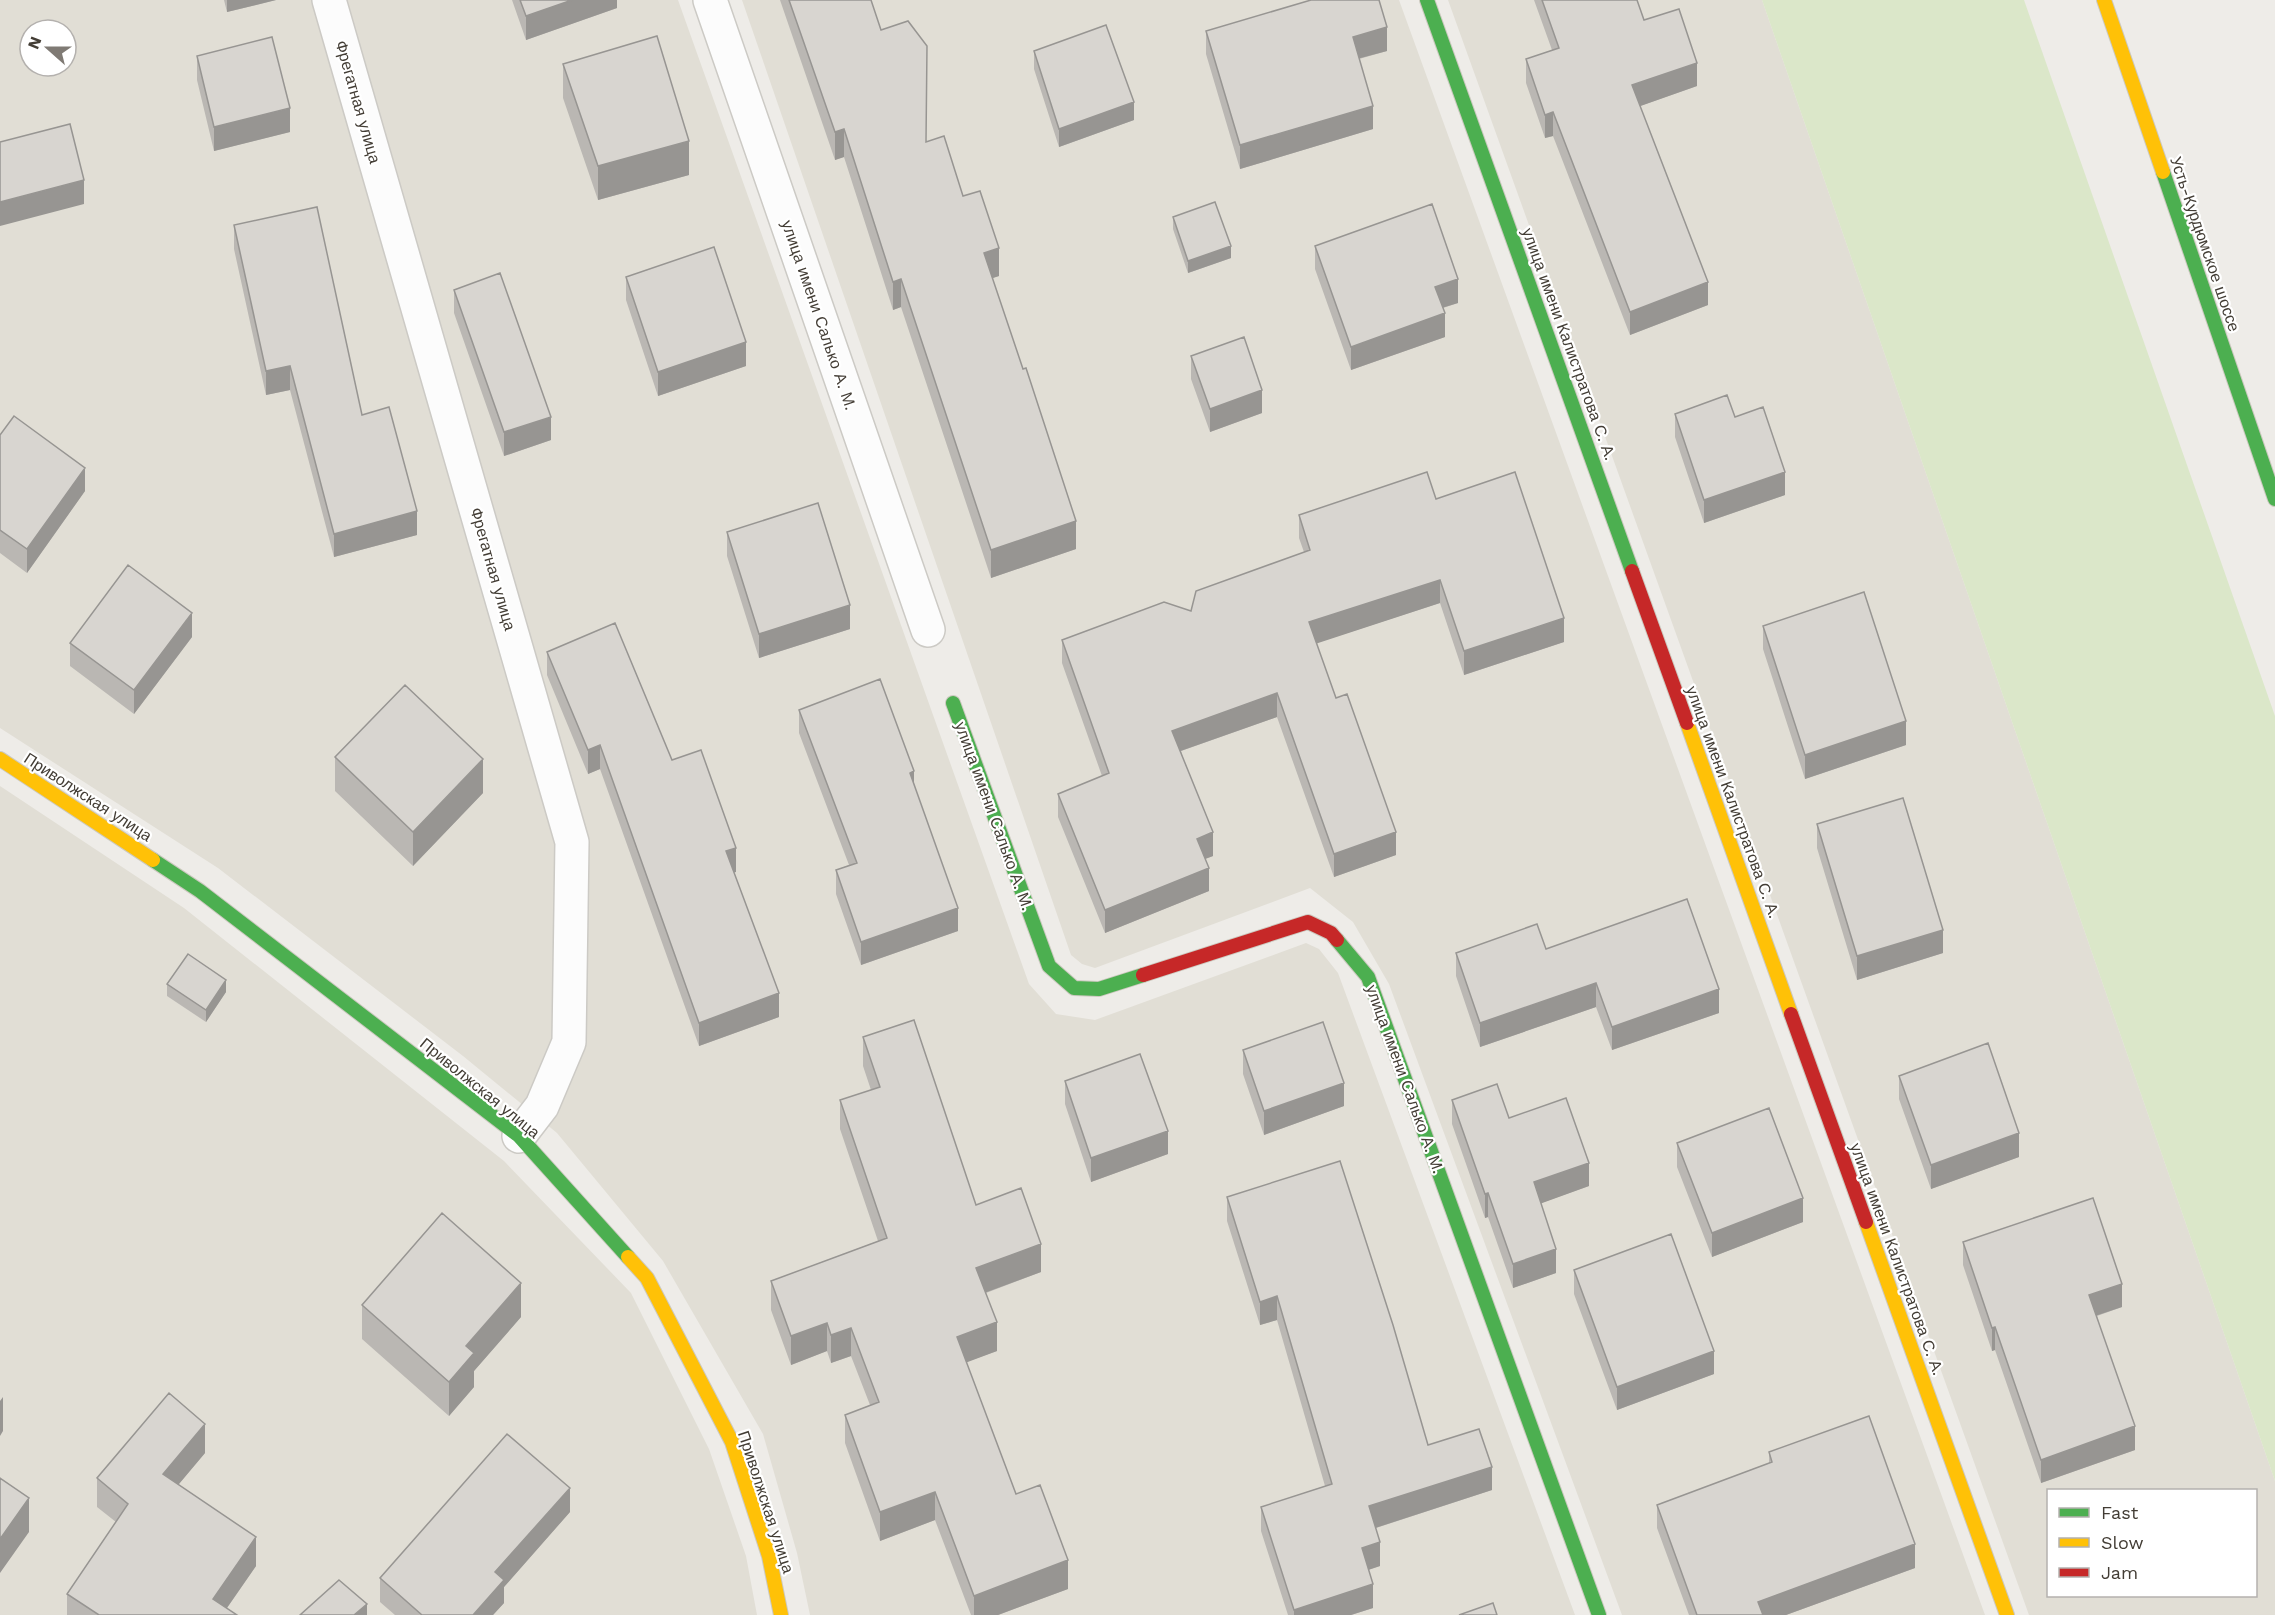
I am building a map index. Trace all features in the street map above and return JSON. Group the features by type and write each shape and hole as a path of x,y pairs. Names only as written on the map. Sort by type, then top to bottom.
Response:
{"street":[{"name":"Фрегатная улица","path":"329,0 572,842 569,1042 542,1106 519,1136"},
{"name":"улица имени Салько А. М.","path":"710,0 928,630"},
{"name":"улица имени Калистратова С. А.","path":"1427,0 2007,1615"},
{"name":"Усть-Курдюмское шоссе","path":"2104,0 2275,499"},
{"name":"улица имени Салько А. М.","path":"953,704 1049,966 1074,988 1099,989 1308,922 1331,933 1368,977 1599,1615"},
{"name":"Приволжская улица","path":"0,759 200,891 519,1136 648,1278 732,1442 769,1556 781,1615"}],"shaded area":[{"path":"0,0 678,0 1029,984 1056,1014 1095,1020 1306,943 1319,949 1338,973 1575,1615 810,1615 797,1553 763,1434 663,1261 557,1133 463,1056 218,868 0,728"},
{"path":"742,0 1399,0 1985,1615 1622,1615 1389,984 1353,922 1310,888 1095,968 1082,964 1071,955"},
{"path":"1448,0 1762,0 2275,1481 2275,1615 2029,1615"},
{"path":"0,786 184,908 504,1161 631,1293 709,1449 746,1556 757,1615 0,1615"}],"green space":[{"path":"1762,0 2024,0 2275,716 2275,1481"}],"building":[{"path":"520,0 572,0 526,16"},
{"path":"789,0 871,0 881,30 908,21 927,46 926,142 944,136 963,196 980,191 999,248 984,253 1023,369 1026,368 1076,521 991,550 901,279 893,282 844,129 835,132"},
{"path":"1311,0 1379,0 1387,27 1353,37 1373,106 1240,145 1206,31"},
{"path":"1542,0 1637,0 1644,20 1679,9 1697,63 1632,85 1708,282 1630,312 1553,112 1545,115 1526,59 1559,48"},
{"path":"1106,25 1134,102 1059,129 1034,51"},
{"path":"657,36 689,141 598,166 563,64"},
{"path":"272,37 290,108 214,127 197,56"},
{"path":"70,124 84,180 0,202 0,142"},
{"path":"1215,202 1231,246 1188,261 1173,217"},
{"path":"1432,204 1458,279 1435,287 1445,313 1351,347 1315,246"},
{"path":"317,207 362,415 389,407 417,511 334,534 290,366 266,371 234,225"},
{"path":"714,247 746,342 658,372 626,277"},
{"path":"500,273 551,417 504,432 454,290"},
{"path":"1244,337 1262,390 1210,409 1191,356"},
{"path":"1727,395 1735,417 1763,407 1785,472 1704,500 1675,414"},
{"path":"14,416 85,468 27,549 0,530 0,435"},
{"path":"1427,472 1436,499 1515,472 1564,618 1464,651 1440,580 1309,622 1336,698 1347,694 1396,832 1334,854 1277,693 1172,731 1213,832 1197,839 1209,868 1105,910 1058,794 1109,773 1062,640 1164,602 1191,611 1196,591 1310,550 1299,515"},
{"path":"818,503 850,605 759,634 727,532"},
{"path":"128,565 192,613 134,690 70,643"},
{"path":"1864,592 1906,721 1805,755 1763,626"},
{"path":"615,623 672,760 701,750 736,848 726,851 779,993 699,1023 600,745 588,750 547,652"},
{"path":"880,679 914,771 910,773 958,908 861,942 836,870 857,863 799,710"},
{"path":"405,685 483,759 413,832 335,757"},
{"path":"1903,798 1943,930 1857,956 1817,824"},
{"path":"1687,899 1719,989 1612,1027 1596,983 1480,1023 1456,953 1537,924 1546,949"},
{"path":"188,954 226,980 206,1010 167,984"},
{"path":"914,1020 976,1205 1021,1188 1041,1244 976,1268 997,1322 957,1337 1016,1494 1040,1485 1068,1560 974,1596 935,1492 880,1512 845,1415 879,1402 851,1328 831,1335 827,1323 791,1336 771,1281 887,1238 840,1100 880,1087 863,1037"},
{"path":"1323,1022 1344,1083 1264,1111 1243,1050"},
{"path":"1988,1043 2019,1133 1931,1165 1899,1076"},
{"path":"1140,1054 1168,1131 1091,1158 1065,1081"},
{"path":"1497,1084 1509,1118 1566,1098 1589,1163 1534,1182 1556,1249 1513,1264 1488,1193 1485,1194 1452,1100"},
{"path":"1769,1108 1803,1198 1712,1233 1677,1143"},
{"path":"1340,1161 1393,1325 1428,1445 1479,1429 1492,1467 1369,1506 1380,1542 1362,1548 1373,1584 1294,1610 1261,1507 1332,1484 1277,1296 1260,1302 1227,1197"},
{"path":"2093,1198 2122,1284 2089,1295 2135,1426 2041,1460 1963,1242"},
{"path":"442,1213 521,1283 466,1346 474,1353 449,1382 362,1305"},
{"path":"1671,1234 1714,1351 1617,1387 1574,1270"},
{"path":"169,1393 205,1424 163,1474 256,1537 213,1599 237,1615 99,1615 67,1594 128,1504 97,1478"},
{"path":"1869,1416 1915,1544 1758,1602 1763,1615 1697,1615 1657,1505 1772,1462 1769,1452"},
{"path":"507,1434 570,1488 495,1572 504,1580 473,1615 422,1615 380,1578"},
{"path":"0,1478 29,1498 0,1539"},
{"path":"339,1580 367,1604 354,1615 300,1615"},
{"path":"1493,1603 1497,1615 1459,1615"}],"traffic: fast":[{"path":"1427,0 1632,571"},
{"path":"2163,172 2275,499"},
{"path":"953,703 1049,966 1074,988 1099,989 1143,975"},
{"path":"153,860 200,891 519,1136 628,1257"},
{"path":"1337,940 1368,977 1599,1615"}],"traffic: slow":[{"path":"2104,0 2163,172"},
{"path":"1687,723 1791,1014"},
{"path":"0,759 153,860"},
{"path":"1866,1222 2007,1615"},
{"path":"628,1257 647,1278 732,1442 769,1556 781,1615"}],"traffic: jam":[{"path":"1632,571 1687,723"},
{"path":"1143,975 1308,922 1331,933 1337,940"},
{"path":"1791,1014 1866,1222"}]}
